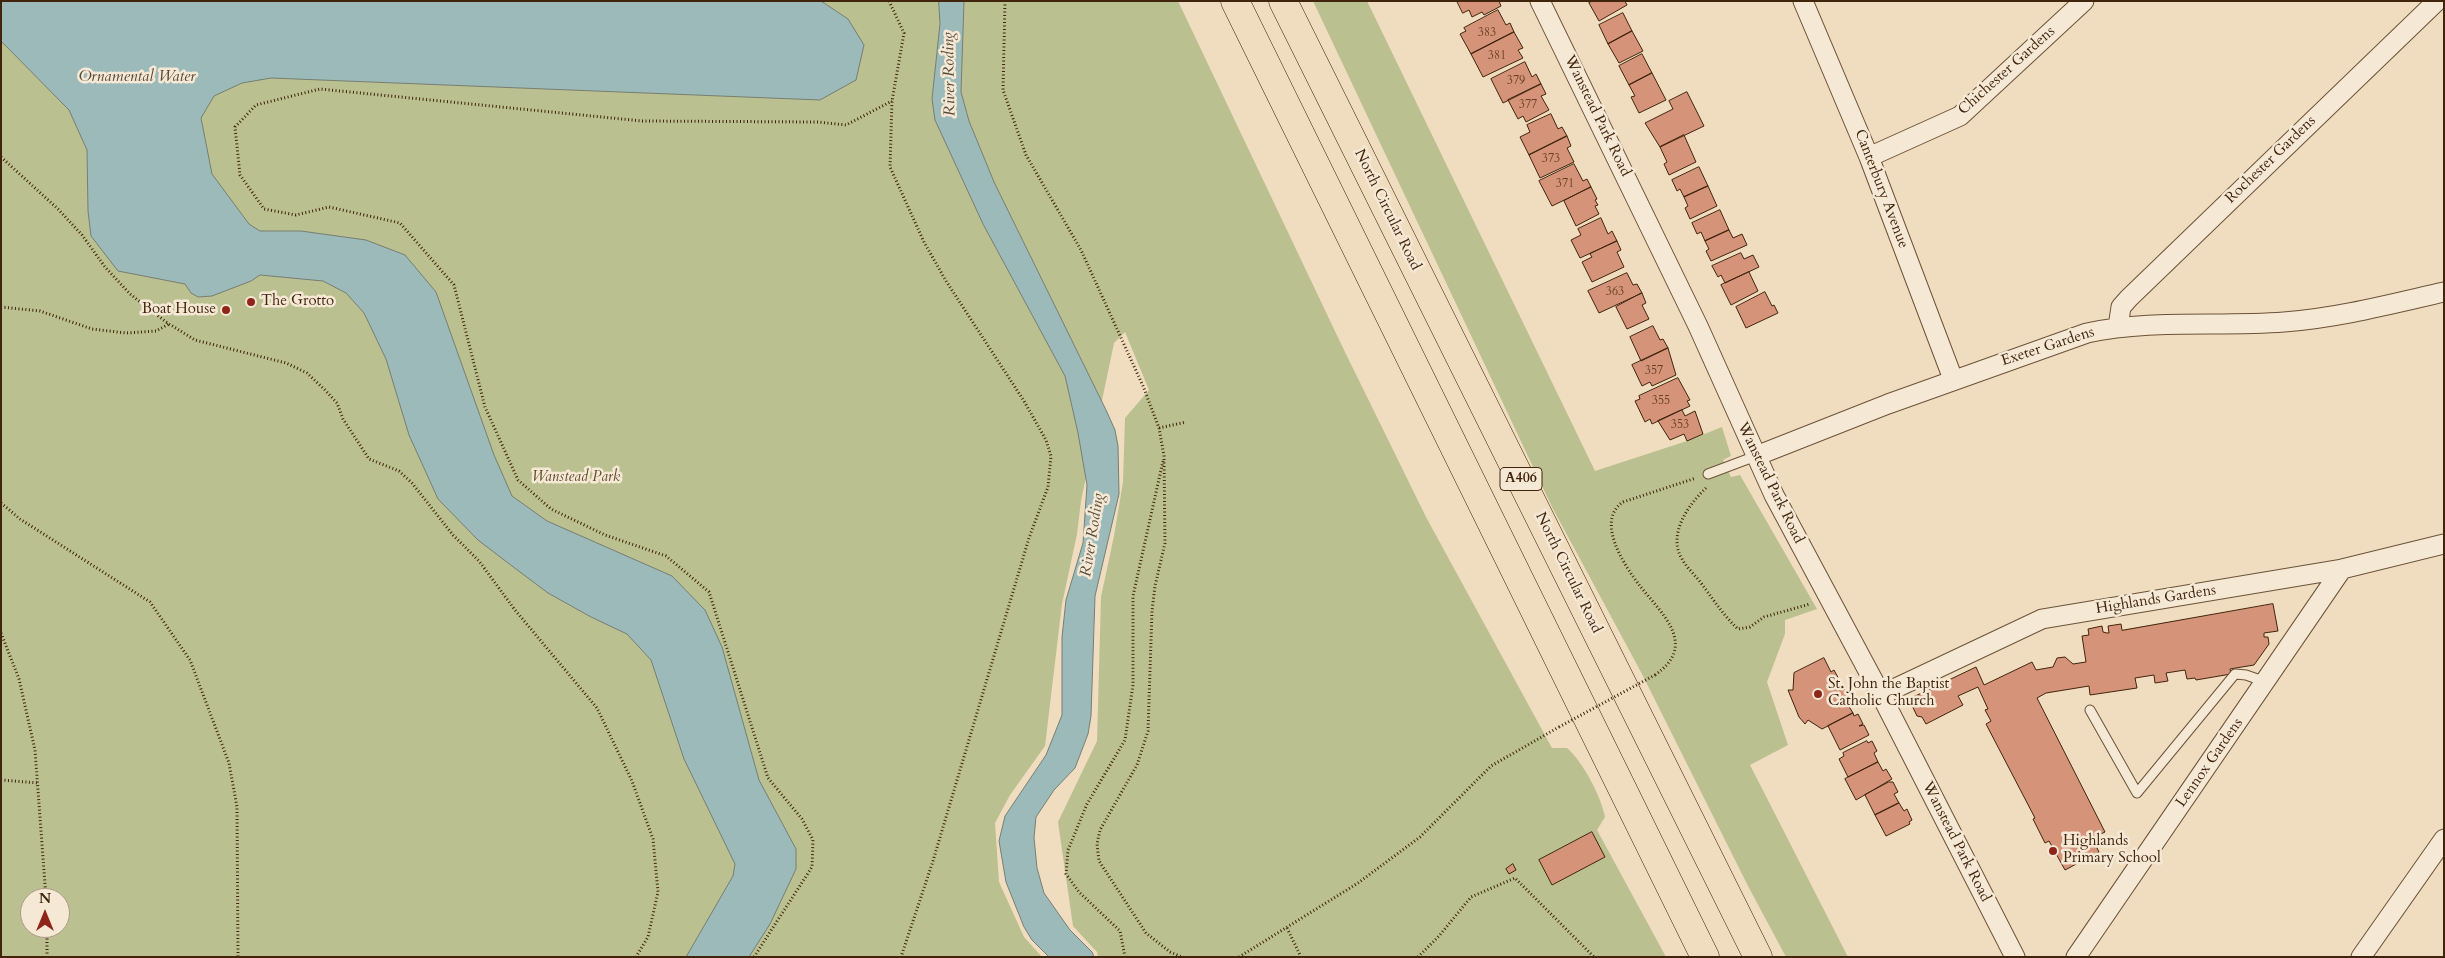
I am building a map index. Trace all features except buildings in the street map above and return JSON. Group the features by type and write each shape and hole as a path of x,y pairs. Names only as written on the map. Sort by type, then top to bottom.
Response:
{"highway":[{"name":"A406","path":"1235,1 1704,957"},
{"name":"North Circular Road","path":"1284,1 1758,957"}],"street":[{"name":"Wanstead Park Road","path":"1540,1 1694,317 1756,456 2015,957"},
{"name":"Canterbury Avenue","path":"1803,1 1869,157 1953,379"},
{"name":"Chichester Gardens","path":"1869,157 1960,116 2084,1"},
{"name":"Rochester Gardens","path":"2118,327 2121,307 2129,298 2438,1"},
{"name":"Exeter Gardens","path":"1756,456 1953,379 2087,333 2118,327 2282,322 2333,317 2444,292"},
{"name":"Highlands Gardens","path":"1880,695 2042,619 2342,569 2444,544"},
{"name":"Lennox Gardens","path":"2076,957 2342,569"},
{"path":"2361,957 2444,839"}],"lane":[{"path":"1708,474 1756,456"},
{"path":"2090,710 2137,793 2235,674 2246,675 2266,682"}],"path":[{"path":"889,1 904,32 892,101 890,167 924,242 946,281 1024,401 1046,440 1050,456 1048,487 1029,538 933,861 901,957"},
{"path":"1005,1 1004,90 1026,155 1081,250 1143,386 1159,428 1164,456 1165,543 1155,586 1152,611 1148,732 1136,765 1100,830 1097,844 1099,861 1146,933 1170,952 1182,957"},
{"path":"754,957 812,867 812,840 802,819 768,778 709,592 666,556 606,535 551,509 518,480 485,407 454,285 400,223 329,207 296,216 264,209 240,175 235,127 256,105 320,89 642,120 818,122 846,125 892,101"},
{"path":"1,158 58,209 82,234 105,267 130,294 169,324 195,340 286,363 306,373 319,384 337,403 343,419 369,459 399,471 412,483 453,535 479,561 515,610 597,708 632,781 653,839 658,892 648,937 636,957"},
{"path":"1,307 40,311 92,329 126,333 156,331 169,324"},
{"path":"1159,428 1186,422"},
{"path":"1125,957 1120,931 1080,892 1066,874 1068,850 1087,804 1125,740 1133,685 1133,596 1164,456"},
{"path":"1239,957 1358,883 1420,837 1491,766 1667,667 1673,657 1676,639 1661,609 1640,585 1619,550 1611,530 1611,516 1615,508 1623,502 1708,474"},
{"path":"1693,500 1680,523 1677,547 1682,558 1724,616 1738,628 1750,627 1764,617 1829,598"},
{"path":"1,503 20,519 150,602 190,660 229,763 237,807 238,957"},
{"path":"1,633 19,679 35,750 45,888"},
{"path":"1,780 38,784"},
{"path":"1418,957 1439,936 1471,897 1515,878 1594,957"},
{"path":"1287,928 1301,957"},
{"path":"47,938 47,957"}],"green space":[{"name":"Wanstead Park","path":"1,1 1178,1 1343,348 1426,517 1552,748 1567,748 1579,762 1590,780 1600,799 1605,817 1597,830 1666,957 1098,957 1097,952 1073,926 1058,822 1097,741 1101,597 1123,482 1125,418 1149,390 1125,332 1114,343 1081,501 1077,534 1062,604 1045,746 1010,795 995,823 999,882 1024,937 1042,957 1,957"},
{"path":"1313,1 1367,1 1595,471 1687,441 1722,427 1731,456 1723,460 1731,477 1740,475 1817,609 1785,620 1785,634 1767,682 1788,745 1750,765 1848,957 1786,957 1748,886 1642,674 1552,507"}],"water":[{"name":"Ornamental Water","path":"1,1 821,1 848,19 864,45 856,80 820,100 271,78 242,83 214,96 201,118 212,174 249,224 260,231 301,231 366,240 405,255 436,292 494,455 512,496 547,521 672,576 705,610 722,647 759,780 796,849 796,869 770,924 749,957 686,957 733,876 735,864 684,759 651,660 627,634 548,593 512,566 478,540 438,499 409,435 386,359 364,313 346,293 323,281 260,275 251,281 212,296 198,297 191,293 185,284 118,271 91,236 88,211 87,150 69,110 1,41"},
{"name":"River Roding","path":"939,1 964,1 961,92 969,121 994,182 1106,410 1115,430 1118,446 1119,494 1095,596 1091,716 1088,734 1075,768 1054,790 1036,817 1034,838 1037,868 1044,893 1070,930 1092,952 1094,957 1049,957 1032,940 1024,927 1006,882 999,841 1005,816 1046,755 1062,715 1062,637 1066,600 1083,543 1087,485 1065,376 983,224 935,120 932,99 940,24"}],"place":[{"name":"The Grotto","path":"251,302"},
{"name":"Boat House","path":"226,310"},
{"name":"St. John the Baptist Catholic Church","path":"1818,694"},
{"name":"Highlands Primary School","path":"2053,851"}]}
